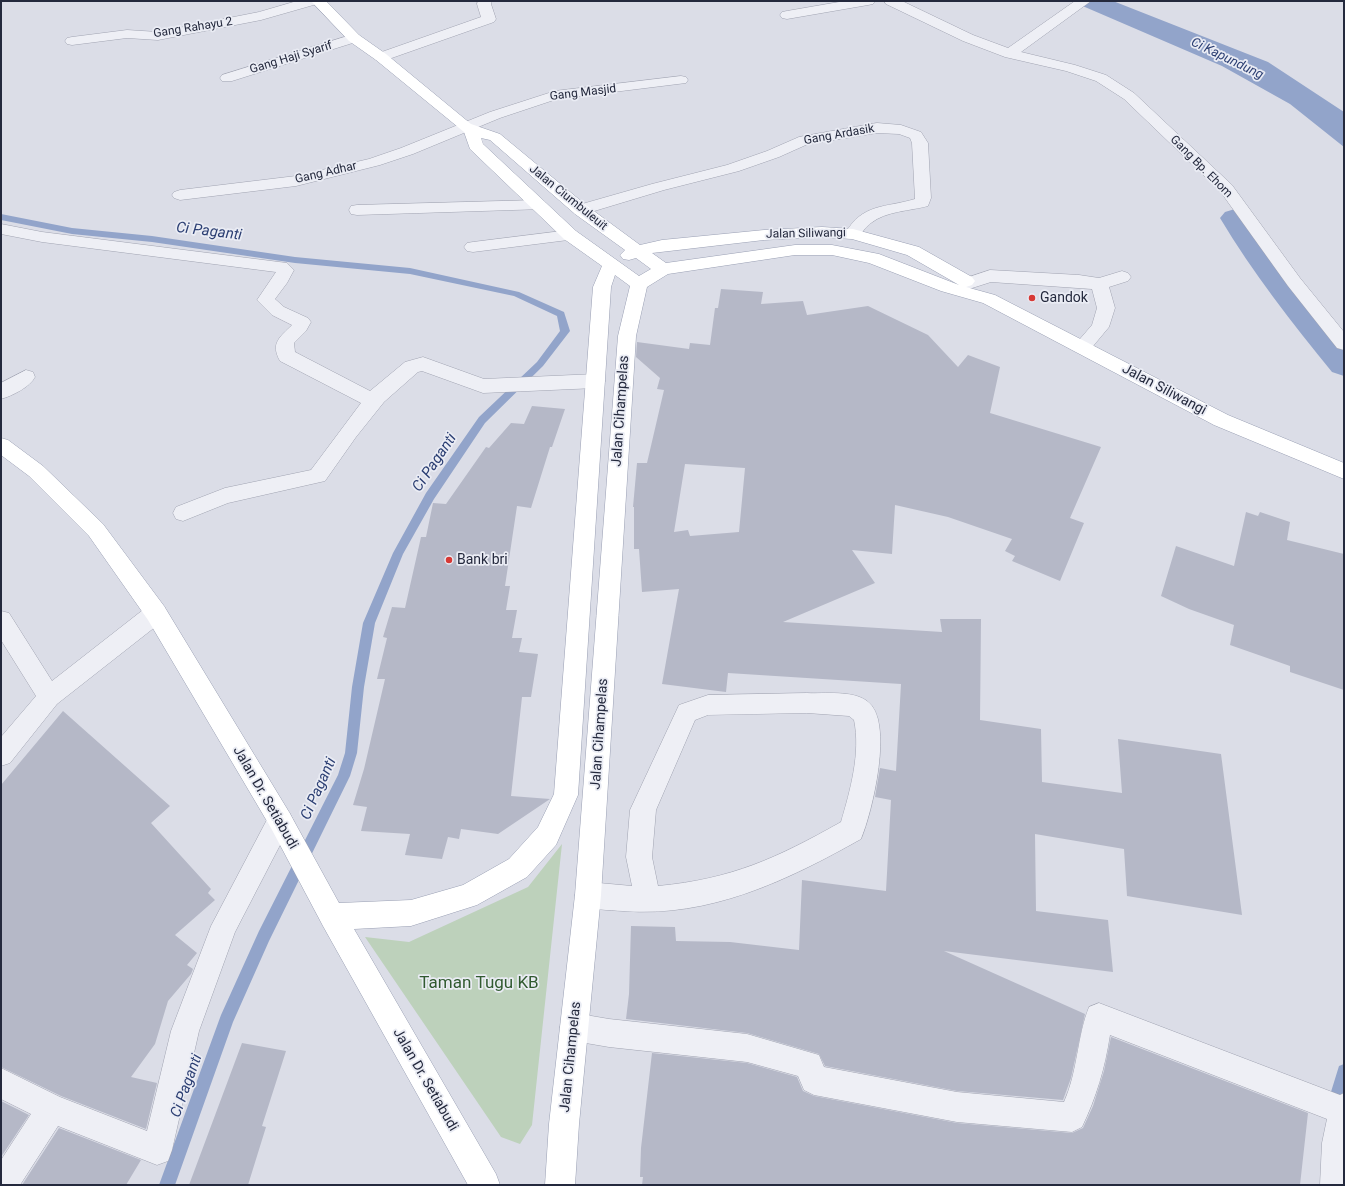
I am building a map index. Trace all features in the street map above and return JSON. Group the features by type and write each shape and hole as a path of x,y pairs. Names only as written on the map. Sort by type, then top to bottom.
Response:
{"main road":[{"name":"Jalan Ciumbuleuit","path":"318,1 354,38 381,57 468,129 495,137 581,210 663,269"},
{"name":"Jalan Ciumbuleuit","path":"468,129 476,146 570,235 639,284"},
{"name":"Jalan Siliwangi","path":"611,264 636,251 662,245 764,235 822,232 854,234 913,251 969,282 989,299"},
{"name":"Jalan Siliwangi","path":"639,284 663,269 794,250 832,250 873,258 947,287 989,299 1221,420 1344,471"},
{"name":"Jalan Cihampelas","path":"332,917 411,913 468,896 518,868 547,836 566,795 602,287 611,264"},
{"name":"Jalan Cihampelas","path":"560,1185 564,1124 588,895 627,336 639,284"},
{"name":"Jalan Dr. Setiabudi","path":"1,445 36,471 96,530 156,613 283,826 332,917 485,1185"}],"street":[{"name":"Gang Rahayu 2","path":"72,41 127,34 158,36 261,16 312,1"},
{"path":"381,57 489,19 484,4 485,1"},
{"path":"787,16 868,1"},
{"name":"Gang Bp. Ehom","path":"891,1 968,38 1010,54 1070,68 1101,78 1129,96 1226,188 1294,282 1344,344"},
{"path":"1010,54 1079,5"},
{"name":"Gang Haji Syarif","path":"227,78 354,38"},
{"name":"Gang Masjid","path":"468,129 555,95 681,80"},
{"name":"Gang Ardasik","path":"581,210 658,187 733,168 773,154 804,140 877,128 901,130 916,135 920,144 924,198 922,202 883,210 874,214 856,225 854,234"},
{"name":"Gang Adhar","path":"180,195 296,181 332,173 407,151 468,129"},
{"path":"357,210 538,205"},
{"path":"1,229 42,237 281,267 285,270 284,278 267,296 266,300 278,311 302,322 301,326 286,340 284,351 287,356 364,397 372,399 377,397"},
{"path":"473,247 570,235"},
{"path":"969,282 990,276 1072,280 1099,284 1122,276"},
{"path":"1082,347 1100,327 1106,308 1099,284"},
{"path":"184,513 226,496 318,476 349,432 377,397 412,367 418,364 423,364 483,386 596,381"},
{"path":"1,392 26,377"},
{"path":"1,755 49,697 156,613"},
{"path":"1,620 49,697"},
{"path":"588,895 648,900 701,894 752,879 815,852 852,830 859,809 868,749 869,729 862,711 859,708 852,706 807,703 708,705 687,712 643,810 639,857 648,900"},
{"path":"1,1083 52,1109 157,1150 185,1031 221,934 283,826"},
{"path":"574,1027 609,1033 747,1048 810,1065 814,1080 957,1107 1072,1117 1083,1095 1094,1048 1099,1017 1335,1107 1337,1143 1335,1185"},
{"path":"2,1185 52,1109"}],"green space":[{"name":"Taman Tugu KB","path":"562,844 532,1125 520,1144 501,1137 365,937 409,942 528,887"}],"water":[{"name":"Ci Kapundung","path":"1071,1 1113,1 1268,62 1344,112 1344,147 1290,104 1222,66"}],"building":[{"path":"721,289 763,292 761,304 803,301 807,315 868,306 928,335 958,367 968,355 1000,367 990,413 1101,447 1070,518 1084,523 1060,581 1012,561 1015,556 1005,551 1012,539 948,517 895,505 892,554 852,550 875,583 783,622 942,632 940,619 981,619 980,720 1041,729 1042,782 1122,793 1118,739 1221,754 1242,915 1127,896 1124,849 1035,834 1036,911 1108,920 1113,972 944,951 1085,1014 1071,1078 1063,1100 957,1091 825,1066 819,1054 747,1033 626,1019 629,994 631,926 675,927 676,941 730,942 799,950 802,880 886,891 891,800 875,797 880,768 896,771 901,684 728,673 726,692 662,684 679,589 642,592 639,549 634,549 633,507 637,463 647,463 664,390 657,389 660,378 636,357 637,342 689,349 690,343 710,345 715,308 718,308","holes":["685,464 745,468 739,532 690,536 688,530 674,532"]},
{"path":"532,406 565,409 552,447 550,447 531,508 517,506 505,586 510,586 506,610 517,610 512,638 522,638 519,652 538,654 531,697 522,697 511,796 550,799 498,834 461,829 459,839 448,837 442,859 405,855 410,834 361,831 367,807 353,805 364,769 385,679 377,679 387,638 383,637 392,607 405,608 421,537 426,537 433,503 446,504 486,447 489,448 511,423 524,424"},
{"path":"1246,512 1258,516 1260,512 1290,522 1287,540 1344,554 1344,690 1290,672 1290,666 1230,645 1234,625 1189,609 1161,596 1176,546 1234,566"},
{"path":"63,711 170,806 151,823 211,889 208,893 215,900 175,935 197,953 187,965 193,969 191,974 168,1001 155,1044 131,1077 157,1083 146,1129 61,1096 1,1067 1,785"},
{"path":"1111,1037 1308,1113 1300,1185 642,1185 643,1177 640,1177 641,1148 652,1053 747,1063 797,1077 803,1091 814,1096 957,1123 1072,1133 1083,1128 1093,1106 1104,1071"},
{"path":"242,1043 286,1051 262,1126 266,1127 248,1185 189,1185"},
{"path":"1,1101 29,1115 1,1157"},
{"path":"59,1128 141,1160 126,1185 22,1185"}],"waterway":[{"name":"Ci Paganti","path":"1,217 72,231 152,239 295,260 410,271 516,294 561,314 565,331 540,364 482,420 430,496 398,553 369,623 358,687 351,753 344,776 264,936 226,1020 193,1116 167,1185"},
{"path":"1235,218 1272,275 1344,364"},
{"path":"1333,1108 1344,1071"}],"place":[{"name":"Gandok","path":"1032,298"},
{"name":"Bank bri","path":"449,560"}]}
